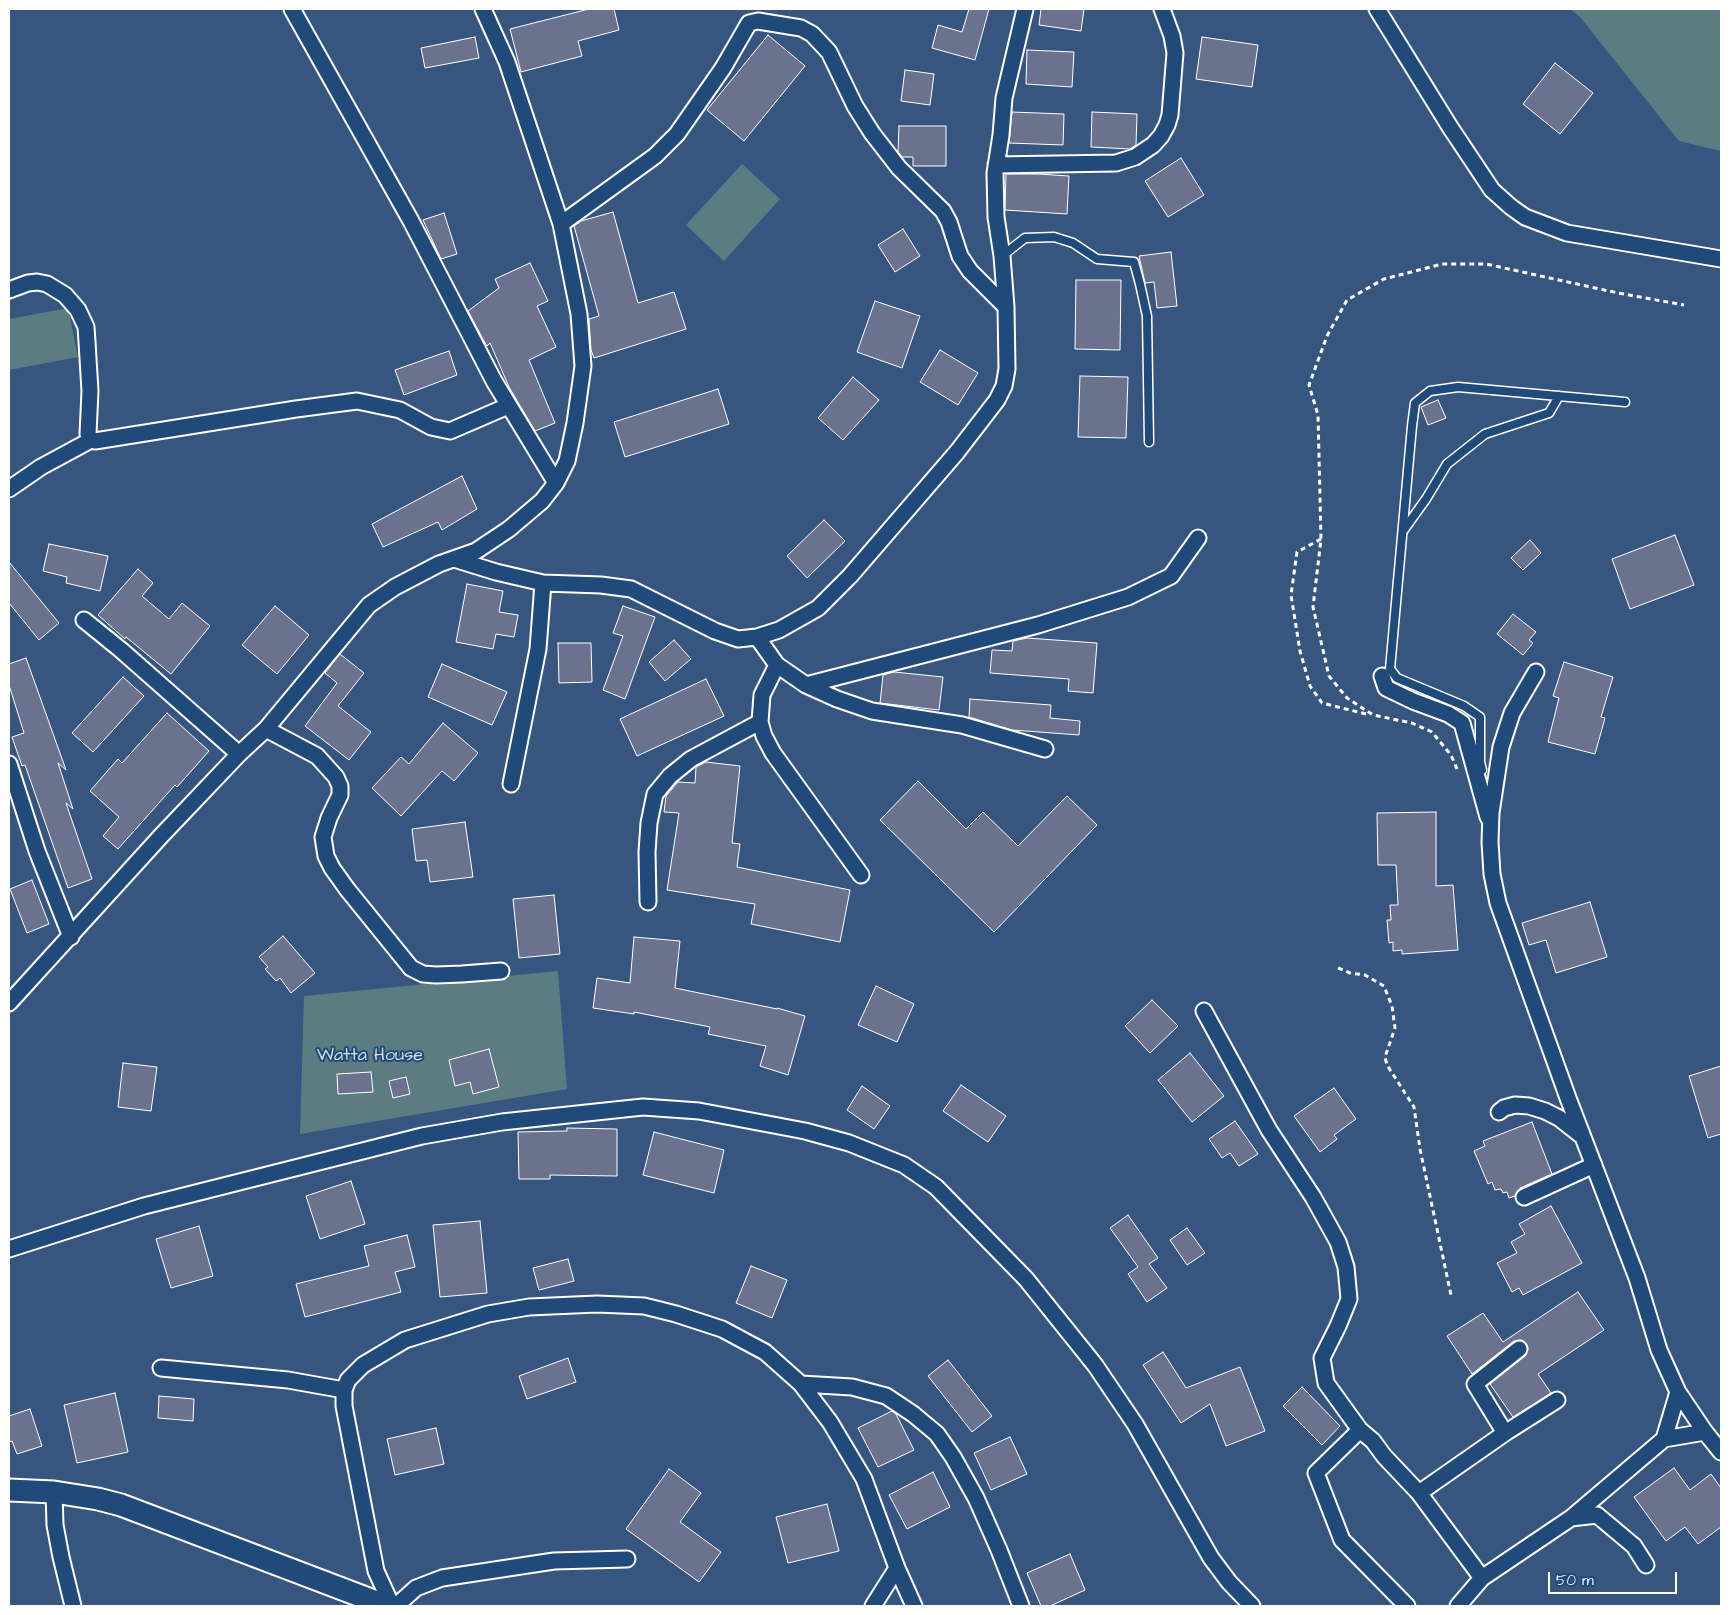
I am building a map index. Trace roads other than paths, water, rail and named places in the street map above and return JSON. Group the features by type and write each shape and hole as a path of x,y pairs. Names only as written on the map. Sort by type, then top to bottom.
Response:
{"main road":[{"path":"9,1490 54,1492 98,1499 121,1505 387,1606"}],"street":[{"path":"292,9 411,221 494,381 556,483"},
{"path":"9,1003 161,836 239,754 266,729 370,605 394,587 439,564 476,551 510,529 542,501 556,483 567,461 575,423 583,366 579,314 561,224 507,62 483,9"},
{"path":"454,559 496,572 544,582 631,588 715,631 738,639 757,638 779,630 818,608 850,576 957,452 997,400 1004,386 1007,369 1006,307 1002,256 996,217 996,165 1004,98 1025,9"},
{"path":"996,165 1116,162 1135,157 1154,145 1164,131 1170,115 1174,53 1172,36 1162,9"},
{"path":"1376,9 1492,190 1510,207 1525,217 1567,233 1721,259"},
{"path":"561,224 655,156 677,134 723,68 746,26 759,15 801,28 812,34 829,52 855,106 872,133 899,168 943,211 949,222 960,256 970,272 1006,307"},
{"path":"9,290 28,283 47,284 65,295 78,310 86,328 90,391 88,434 91,440"},
{"path":"9,490 41,467 91,440 100,442 296,409 357,401 400,410 431,427 450,431 508,406"},
{"path":"806,684 1038,625 1128,597 1171,576 1198,538"},
{"path":"511,784 538,649 544,582"},
{"path":"84,620 121,650 239,754"},
{"path":"757,638 777,665 806,684 837,699 872,711 962,726 1045,749"},
{"path":"777,665 762,695 760,722 764,736 773,753 861,875"},
{"path":"1536,672 1512,713 1501,747 1491,820 1492,874 1498,903 1583,1137 1637,1278 1660,1350 1678,1392 1721,1452"},
{"path":"1382,676 1386,688 1413,701 1440,710 1462,722 1491,820"},
{"path":"648,902 647,852 649,822 655,794 670,776 692,759 760,722"},
{"path":"266,729 317,756 336,777 340,786 340,795 329,818 323,837 326,856 347,889 411,968 423,974 436,975 501,971"},
{"path":"9,764 37,850 71,936"},
{"path":"1204,1011 1270,1130 1313,1197 1338,1242 1346,1267 1349,1299 1322,1358 1326,1384 1360,1430 1374,1441 1384,1456 1419,1493 1482,1578"},
{"path":"1499,1112 1504,1108 1515,1105 1529,1106 1559,1118 1583,1137"},
{"path":"9,1249 27,1245 144,1206 422,1136 502,1122 643,1107 699,1111 805,1131 849,1143 904,1165 936,1187 1026,1279 1095,1365 1135,1424 1211,1558 1252,1606"},
{"path":"1524,1197 1594,1165"},
{"path":"392,1606 376,1571 344,1406 344,1390 348,1380 363,1365 405,1340 488,1314 529,1307 565,1304 644,1306 722,1329 765,1352 801,1384 830,1422 864,1479 897,1568 914,1606"},
{"path":"1505,1433 1474,1384 1519,1349"},
{"path":"161,1368 288,1380 344,1390"},
{"path":"801,1384 852,1387 886,1396 913,1414 937,1434 976,1498 1021,1606"},
{"path":"1458,1606 1482,1578 1571,1518 1664,1438 1678,1392"},
{"path":"1419,1493 1505,1433 1557,1400"},
{"path":"1360,1430 1316,1473 1342,1540 1407,1606"},
{"path":"1664,1438 1705,1432"},
{"path":"54,1492 56,1525 64,1571 73,1606"},
{"path":"1571,1518 1596,1515 1634,1546 1646,1565"},
{"path":"396,1606 416,1588 442,1578 554,1561 627,1559"},
{"path":"873,1606 897,1568"}],"lane":[{"path":"1002,256 1025,238 1054,237 1072,243 1098,259 1134,262 1147,316 1149,442"},
{"path":"1491,820 1480,762 1480,717 1464,706 1397,678 1390,669 1415,403 1430,391 1458,387 1625,402"},
{"path":"1402,532 1426,499 1447,464 1485,434 1548,413 1559,396"}],"park label":[{"name":"Watta House","path":"370,1056"}]}
